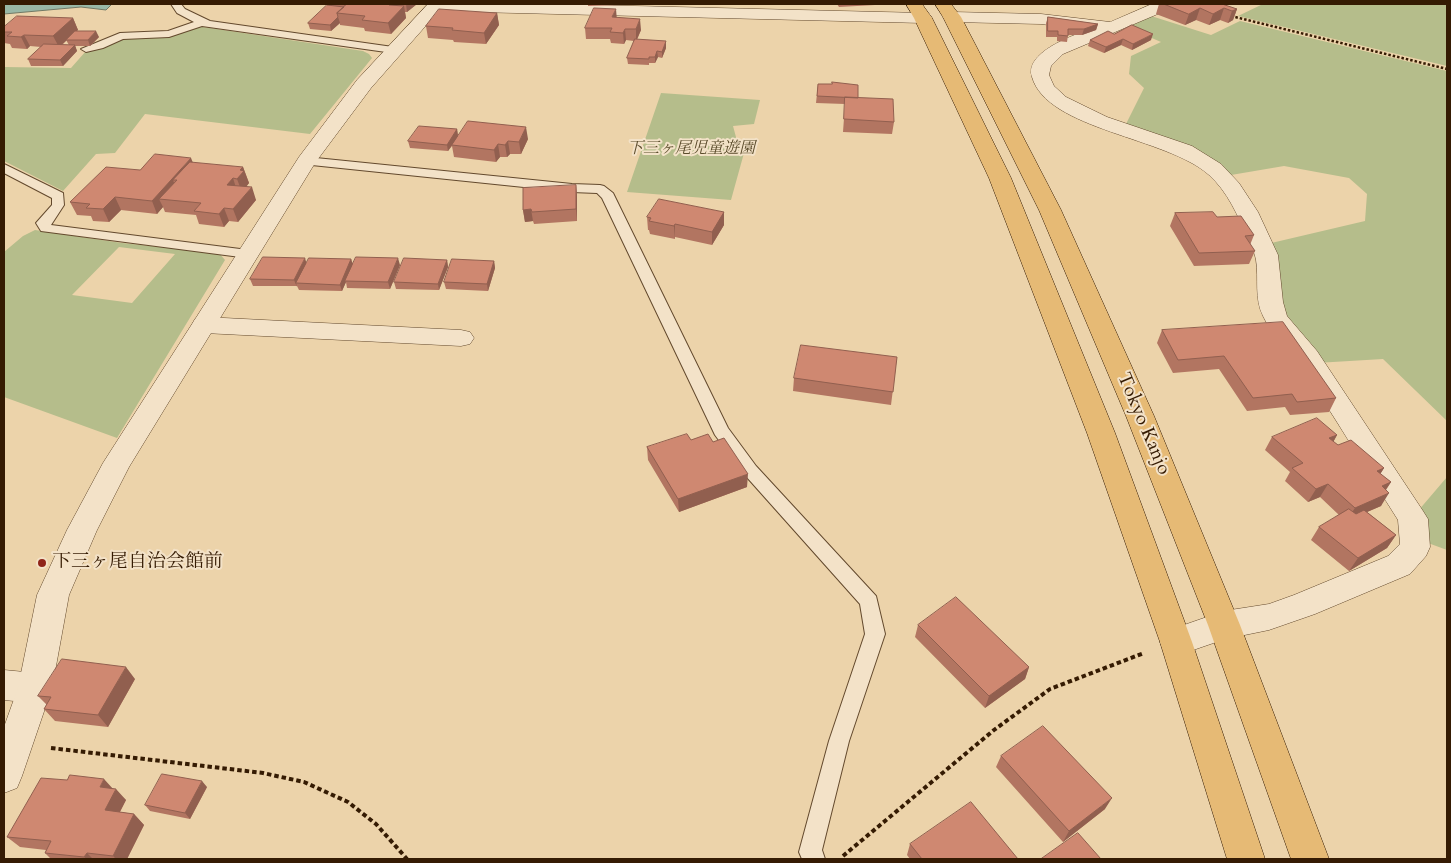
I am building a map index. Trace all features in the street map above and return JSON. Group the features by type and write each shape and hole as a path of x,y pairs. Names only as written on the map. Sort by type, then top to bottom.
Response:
{"highway":[{"name":"Tokyo Kanjo","path":"933,10 1050,210 1140,416 1224,625 1310,859"},
{"path":"933,10 1101,433 1176,642 1246,859"}],"street":[{"path":"1166,4 1053,52 1044,62 1040,75 1046,88 1066,106 1099,121 1179,148 1209,163 1228,183 1245,206 1268,259 1268,290 1275,316 1299,344 1414,518 1415,547 1399,565 1304,605 1269,617 1224,625 1176,642"},
{"path":"4,776 16,743 20,686 53,595 82,530 117,463 306,161 393,50 436,5 933,10 1041,19 1112,28"},
{"path":"204,324 461,338"}],"lane":[{"path":"176,4 181,11 203,22 393,50"},
{"path":"86,49 99,46 120,36 132,34 169,34 203,22"},
{"path":"306,161 572,188 600,189 608,196 721,431 750,470 869,601 875,634 839,741 810,852 814,859"},
{"path":"4,168 58,196 58,205 43,223 46,228 248,254"}],"path":[{"path":"1225,14 1447,69"},
{"path":"839,859 994,730 1050,688 1176,642"},
{"path":"16,743 262,773 304,782 348,802 376,824 407,859"}],"green space":[{"path":"1263,4 1447,4 1447,66 1238,16"},
{"path":"1148,15 1211,35 1240,21 1447,71 1447,421 1383,359 1316,363 1289,324 1267,244 1365,221 1367,194 1349,178 1284,166 1231,175 1125,126 1144,88 1129,74 1131,56 1161,42 1124,26"},
{"path":"197,26 363,51 372,58 310,134 145,114 115,153 96,154 63,191 4,161 4,67 71,68 86,51 103,48 119,40"},
{"name":"下三ヶ尾児童遊園","path":"661,93 760,100 754,124 733,126 740,152 744,153 731,200 627,192"},
{"path":"35,230 122,243 219,253 225,260 117,438 4,397 4,252 23,236","holes":["119,247 175,254 132,303 72,295"]},
{"path":"1447,477 1447,550 1428,543 1418,511"}],"shaded area":[{"path":"4,4 112,4 106,10 81,7 4,14"}],"building":[{"path":"347,4 390,4 404,6 388,23 362,20 365,16 337,13"},
{"path":"1164,4 1222,4 1237,9 1232,11 1224,8 1213,14 1200,8 1189,14"},
{"path":"327,5 344,7 337,13 338,17 330,25 308,23"},
{"path":"594,8 616,9 612,17 640,19 636,29 625,29 623,33 610,32 612,28 585,28"},
{"path":"439,9 497,13 484,33 426,26"},
{"path":"17,16 73,18 53,36 7,36 12,32 4,32 4,27"},
{"path":"1048,17 1098,24 1084,29 1068,29 1068,36 1058,35 1058,31 1048,31"},
{"path":"1132,25 1153,34 1133,44 1123,39 1106,47 1090,40 1108,31 1114,34"},
{"path":"75,31 96,31 88,40 66,40"},
{"path":"635,39 666,41 662,52 657,51 655,57 649,57 649,59 627,58"},
{"path":"44,44 75,45 60,60 28,59"},
{"path":"832,82 858,85 858,98 817,96 818,84 832,84"},
{"path":"845,97 893,99 894,122 844,119"},
{"path":"468,121 526,127 519,142 508,141 505,145 498,144 494,150 452,145"},
{"path":"419,126 457,129 447,145 408,141"},
{"path":"155,154 191,158 152,201 115,197 103,209 86,208 90,204 70,202 106,167 140,170"},
{"path":"190,162 243,167 240,170 244,171 237,179 233,178 227,185 252,187 233,209 224,208 219,214 194,211 201,203 159,199 177,180 173,180"},
{"path":"576,185 576,209 532,212 531,209 523,210 523,188"},
{"path":"659,199 724,212 712,232 675,224 674,226 649,221 651,218 647,217"},
{"path":"1213,212 1217,217 1241,216 1254,235 1245,236 1255,251 1199,253 1175,213"},
{"path":"263,257 305,258 294,280 250,279"},
{"path":"356,257 398,258 388,282 345,281"},
{"path":"309,258 351,259 340,285 296,283"},
{"path":"404,258 447,260 438,284 394,282"},
{"path":"452,259 494,261 487,284 444,282"},
{"path":"1283,322 1336,398 1297,402 1292,394 1253,398 1224,356 1178,360 1162,330"},
{"path":"801,345 897,357 893,392 794,378"},
{"path":"1317,418 1337,435 1329,438 1338,445 1351,440 1384,468 1377,471 1391,482 1382,486 1389,493 1355,508 1328,484 1316,489 1292,468 1303,463 1272,437"},
{"path":"687,434 691,440 708,434 713,442 724,438 748,474 678,499 647,447"},
{"path":"1349,509 1356,514 1364,510 1396,535 1358,558 1319,527"},
{"path":"956,597 1029,667 989,696 918,625"},
{"path":"62,659 126,667 98,715 44,709 51,697 38,696"},
{"path":"1043,726 1112,798 1069,831 1001,756"},
{"path":"162,774 202,781 185,813 145,805"},
{"path":"70,775 104,779 100,787 116,789 105,810 134,814 113,856 87,853 84,857 45,853 51,841 7,837 41,778 67,780"},
{"path":"971,802 1018,859 922,859 910,844"},
{"path":"1078,833 1101,859 1041,859"}],"place":[{"name":"下三ヶ尾自治会館前","path":"42,563"}]}
